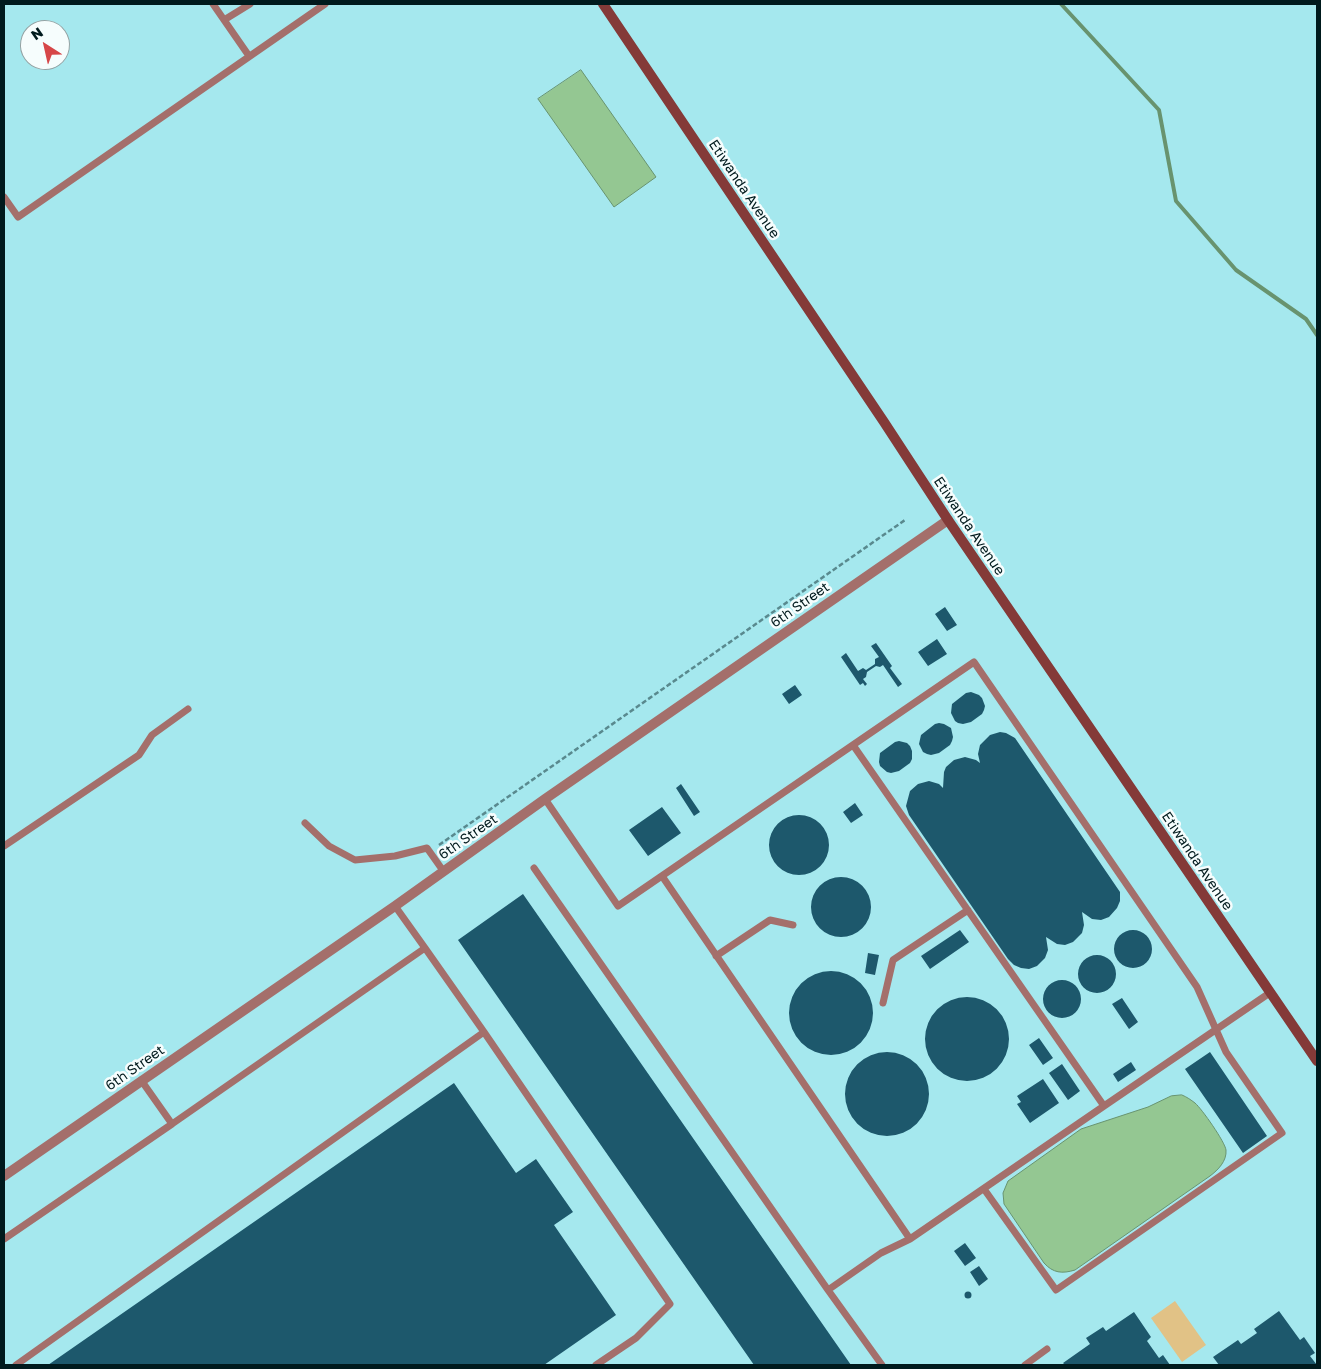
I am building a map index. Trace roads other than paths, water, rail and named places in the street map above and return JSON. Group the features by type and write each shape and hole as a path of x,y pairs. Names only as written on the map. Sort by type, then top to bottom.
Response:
{"main road":[{"name":"Etiwanda Avenue","path":"603,4 879,414 948,520 1317,1060"}],"street":[{"name":"6th Street","path":"4,1176 948,520"}],"lane":[{"path":"213,4 249,56"},
{"path":"224,20 250,4"},
{"path":"4,197 18,217 325,4"},
{"path":"545,799 618,906 974,662 1198,987 1226,1052 1282,1133 1056,1290 984,1188"},
{"path":"4,846 139,755 152,735 188,709"},
{"path":"853,745 1104,1106"},
{"path":"305,822 328,846 355,860 396,856 427,848 444,872"},
{"path":"534,868 882,1365"},
{"path":"662,876 910,1239"},
{"path":"395,906 484,1032 670,1304 636,1338 596,1365"},
{"path":"883,1003 893,960 968,910"},
{"path":"716,956 770,920 793,924"},
{"path":"4,1239 425,948"},
{"path":"828,1290 881,1253 910,1239 1270,992"},
{"path":"16,1365 484,1032"},
{"path":"141,1080 172,1124"},
{"path":"1025,1365 1047,1349"}],"waterway":[{"path":"1061,4 1159,110 1176,201 1236,270 1306,319 1317,335"}]}
